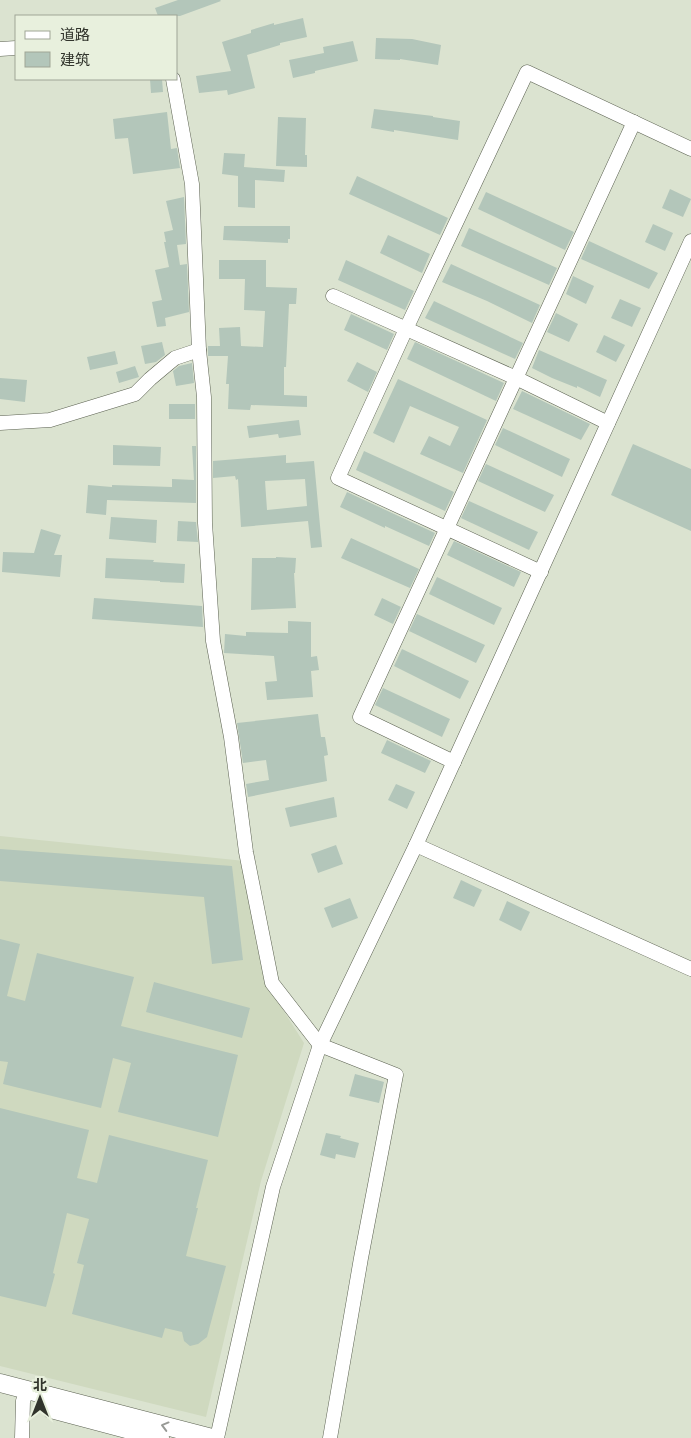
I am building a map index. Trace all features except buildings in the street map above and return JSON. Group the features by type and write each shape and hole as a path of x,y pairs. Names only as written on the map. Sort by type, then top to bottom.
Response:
{"main road":[{"path":"0,1383 25,1395 160,1438"},
{"path":"0,1396 25,1395 212,1438"}],"street":[{"path":"0,48 15,48"},
{"path":"541,572 338,478 527,72 691,149"},
{"path":"173,80 192,184 198,350 204,397 205,523 213,641 231,738 246,852 272,983 320,1046 396,1075 361,1258 330,1438"},
{"path":"454,762 360,717 634,122"},
{"path":"217,1438 273,1187 320,1046 416,845 691,241"},
{"path":"333,296 516,378 608,423"},
{"path":"0,423 50,420 135,394 175,358 198,350"},
{"path":"416,845 691,969"},
{"path":"22,1438 25,1395"}],"shaded area":[{"path":"0,836 245,861 266,983 304,1043 261,1181 206,1417 0,1366"}]}
